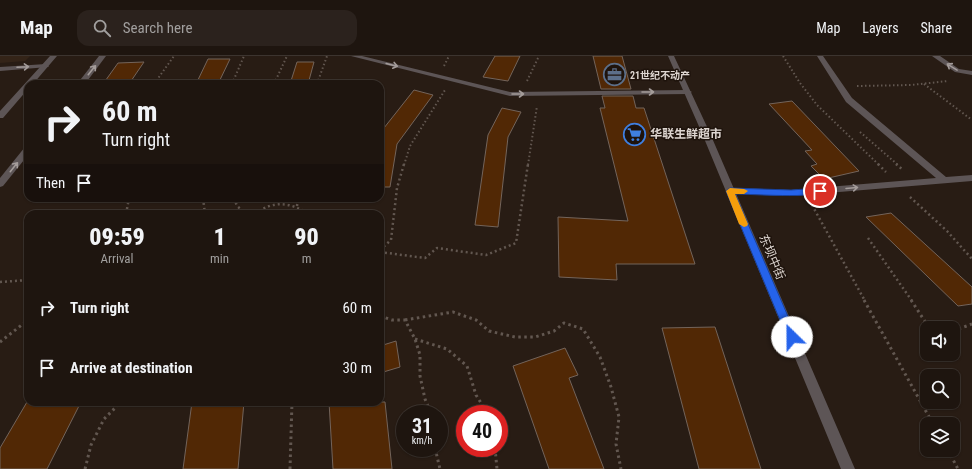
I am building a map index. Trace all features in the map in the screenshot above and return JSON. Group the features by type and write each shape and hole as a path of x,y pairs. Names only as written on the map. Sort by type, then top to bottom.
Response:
{"street":[{"path":"33,80 54,56"},
{"path":"84,80 103,56"},
{"path":"354,56 510,94 688,92"},
{"name":"东坝中街","path":"671,56 688,92 848,469"},
{"path":"820,56 849,100 944,180"},
{"path":"935,56 958,71 972,73"},
{"path":"0,69 46,66"},
{"path":"0,116 24,89"},
{"path":"0,184 24,154"},
{"path":"730,191 791,193 972,178"}],"path":[{"path":"157,80 174,56"},
{"path":"234,80 244,56"},
{"path":"276,80 288,56"},
{"path":"319,80 327,56"},
{"path":"521,94 539,56"},
{"path":"783,56 800,83 817,105 947,232 972,259"},
{"path":"384,247 391,240 397,188 410,146 451,80"},
{"path":"840,86 923,84 952,81"},
{"path":"923,84 972,120"},
{"path":"384,252 424,258 437,248 486,255 516,243 539,94"},
{"path":"860,132 917,183"},
{"path":"805,192 929,417"},
{"path":"236,202 237,206 242,210"},
{"path":"296,206 297,202"},
{"path":"260,210 274,203 296,206 302,210"},
{"path":"868,238 925,321"},
{"path":"0,282 24,280"},
{"path":"384,317 392,320 405,320 453,312 476,320 489,331 515,338 535,337 554,332 564,323 583,329 600,357 615,402 619,417 616,444 621,469"},
{"path":"405,320 416,339 420,355 420,376 428,405"},
{"path":"0,342 24,323"},
{"path":"960,328 972,324"},
{"path":"416,339 447,349 467,366 476,396 482,405"},
{"path":"85,469 92,445 104,419 117,406"},
{"path":"290,469 292,406"},
{"path":"437,457 440,469"},
{"path":"496,457 497,469"},
{"path":"952,457 958,469"}],"shaded area":[{"path":"0,56 30,56 25,61 0,63"}],"building":[{"path":"495,56 520,56 508,81 483,77"},
{"path":"593,56 622,56 631,89 601,89"},
{"path":"208,59 230,59 220,80 198,80"},
{"path":"144,62 132,80 106,80 118,63"},
{"path":"297,62 314,62 309,80 291,80"},
{"path":"414,90 433,95 397,144 390,187 384,187 384,128"},
{"path":"602,96 633,96 636,108 644,108 695,264 616,264 617,280 559,277 558,217 628,221 600,108 605,108"},
{"path":"792,101 859,171 824,179 811,166 817,164 805,151 812,150 769,104"},
{"path":"502,108 521,112 508,137 498,227 475,225 488,135"},
{"path":"891,213 972,287 972,304 958,306 866,217"},
{"path":"715,327 761,469 699,469 662,328"},
{"path":"396,341 400,367 384,372 384,345"},
{"path":"565,348 578,375 569,378 604,469 549,469 513,366"},
{"path":"385,402 392,469 333,469 329,406 384,406"},
{"path":"25,406 79,406 47,469 0,469 0,448"},
{"path":"191,406 244,406 238,469 183,469"}],"slow traffic":[{"path":"744,191 730,191 744,224"}],"place":[{"name":"21世纪不动产","path":"614,75"},
{"name":"华联生鲜超市","path":"635,134"}],"route":[{"path":"792,337 730,191 791,193 820,191"}]}
